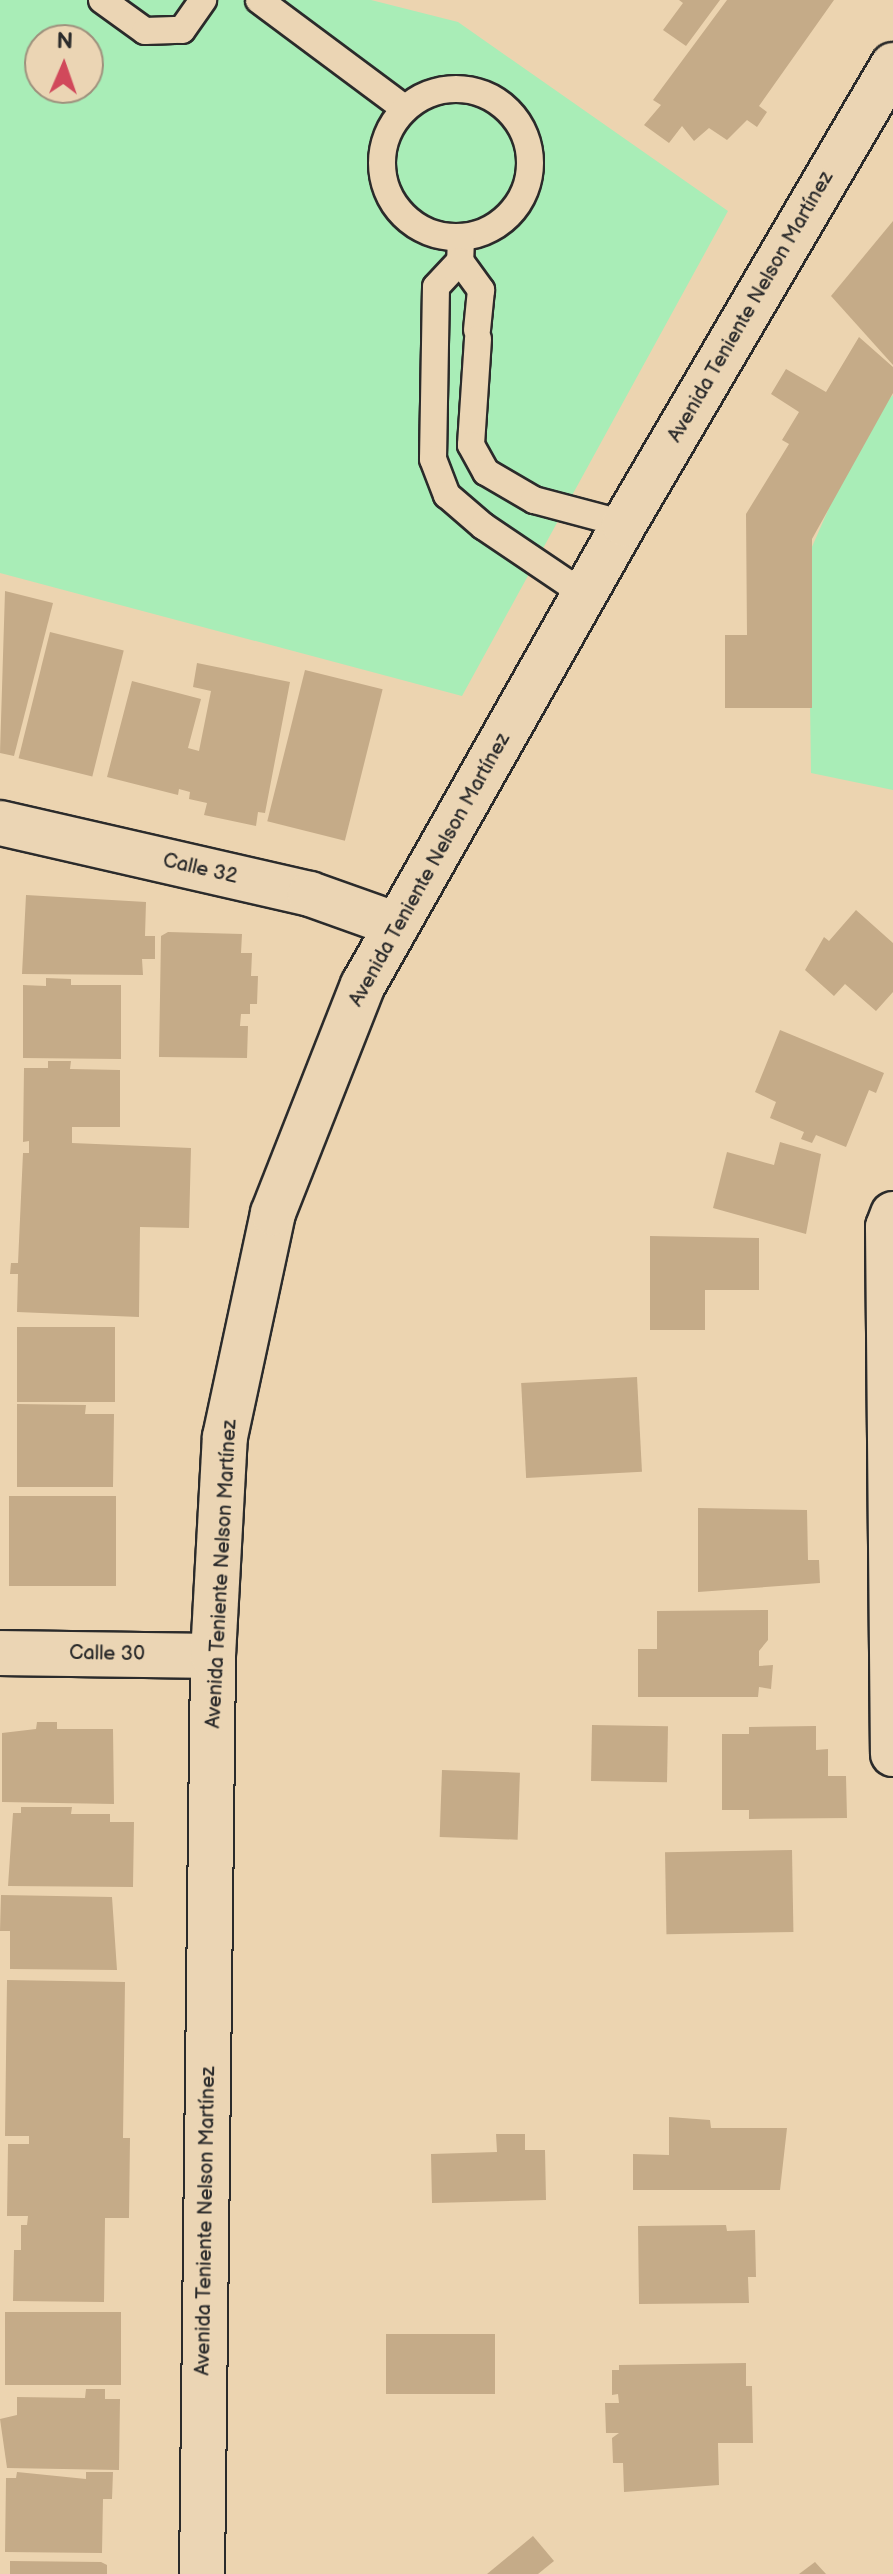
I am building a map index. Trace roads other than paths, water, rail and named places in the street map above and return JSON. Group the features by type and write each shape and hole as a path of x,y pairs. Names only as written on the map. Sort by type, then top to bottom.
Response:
{"street":[{"name":"Avenida Teniente Nelson Martínez","path":"202,2574 213,1656 225,1437 273,1213 363,985 624,524 893,65"},
{"name":"Calle 32","path":"0,823 310,894 397,925"},
{"path":"893,1214 888,1227 893,1754"},
{"name":"Calle 30","path":"0,1653 213,1656"}],"lane":[{"path":"102,0 145,31 182,30 203,0"},
{"path":"259,0 405,109"},
{"path":"584,594 483,526 447,495 433,459 436,287 460,249 508,216 523,196 530,170 529,145 500,103 477,91 451,88 426,94 405,109 382,147 388,192 417,226 460,249 481,290 471,445 486,472 534,500 624,524"},
{"path":"433,459 471,445"}]}
